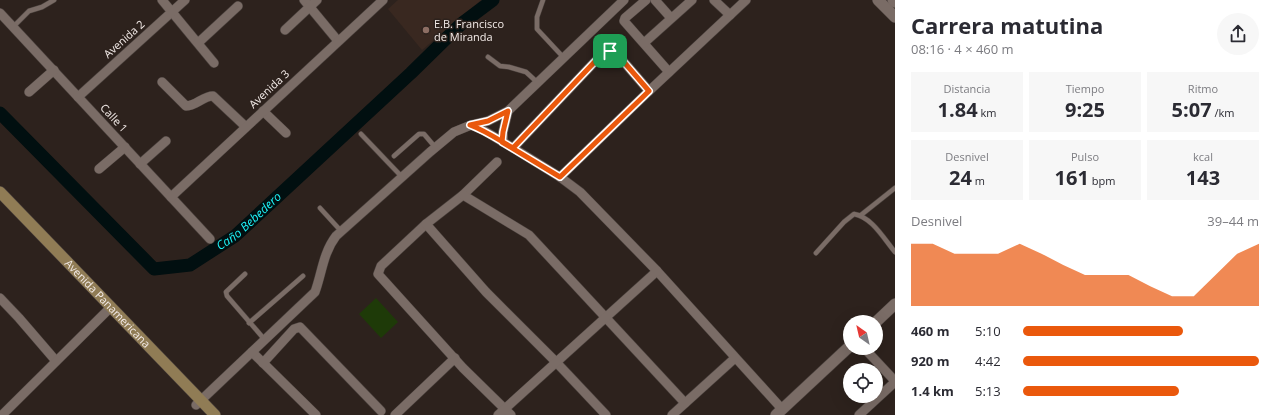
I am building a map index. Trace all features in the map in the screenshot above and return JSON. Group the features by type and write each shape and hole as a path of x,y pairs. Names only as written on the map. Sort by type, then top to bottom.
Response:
{"main road":[{"name":"Avenida Panamericana","path":"0,195 198,402 215,415"},
{"name":"Avenida Panamericana","path":"198,402 206,415"}],"street":[{"path":"162,0 214,63"},
{"name":"Avenida 2","path":"78,97 185,0"},
{"name":"Avenida 3","path":"171,197 383,0"},
{"path":"646,0 624,20 669,72"},
{"path":"655,0 671,18"},
{"path":"644,43 692,0"},
{"path":"714,0 730,15"},
{"path":"560,177 746,0"},
{"path":"878,0 895,17"},
{"path":"198,402 314,292 320,280 326,252 331,242 342,231 435,147 454,132 470,125 488,121 508,111 621,1"},
{"path":"285,30 310,2 338,41"},
{"path":"198,43 238,6"},
{"name":"Calle 1","path":"0,13 210,239"},
{"path":"513,148 604,52 610,51 617,54 649,91"},
{"path":"29,92 54,70"},
{"path":"162,82 186,106 191,106 208,96 213,96 246,127"},
{"path":"263,111 286,133"},
{"path":"502,142 508,111"},
{"path":"470,125 483,130 513,148 560,177 580,192 657,271 735,358 779,412 843,353"},
{"path":"140,164 166,141"},
{"path":"99,169 125,147"},
{"path":"497,162 463,195 426,224 381,266 378,274 505,413 556,362 657,271"},
{"path":"463,195 529,235 684,403"},
{"path":"426,224 486,292 556,362 606,415"},
{"path":"0,298 56,361"},
{"path":"883,315 895,304"},
{"path":"2,415 109,309"},
{"path":"263,363 294,329 300,327 381,411"},
{"path":"252,352 316,415"},
{"path":"859,415 895,381 871,355"},
{"path":"395,415 455,358"},
{"path":"672,415 735,358"}],"lane":[{"path":"13,27 29,11 42,7 54,0"},
{"path":"543,0 537,17 537,29 564,58"},
{"path":"488,57 500,66 526,72 538,83"},
{"path":"361,134 402,178"},
{"path":"394,156 419,134 424,134 435,147"},
{"path":"861,215 895,188"},
{"path":"320,208 342,231"},
{"path":"816,254 844,222 854,214 861,215 869,221 895,252"},
{"path":"245,274 226,292 227,296 265,340"},
{"path":"249,323 303,276"}],"shaded area":[{"name":"E.B. Francisco de Miranda","path":"398,0 481,0 422,50 388,9"}],"green space":[{"path":"376,298 398,322 381,338 359,314"}],"waterway":[{"name":"Caño Bebedero","path":"0,113 154,269 190,265 235,236 411,73 461,24 493,0"}],"place":[{"name":"E.B. Francisco de Miranda","path":"426,30"}],"route":[{"path":"610,51 604,52 513,148 502,142 483,130 470,125 499,117 508,111 502,142 560,177 649,91 617,54 610,51"}]}
